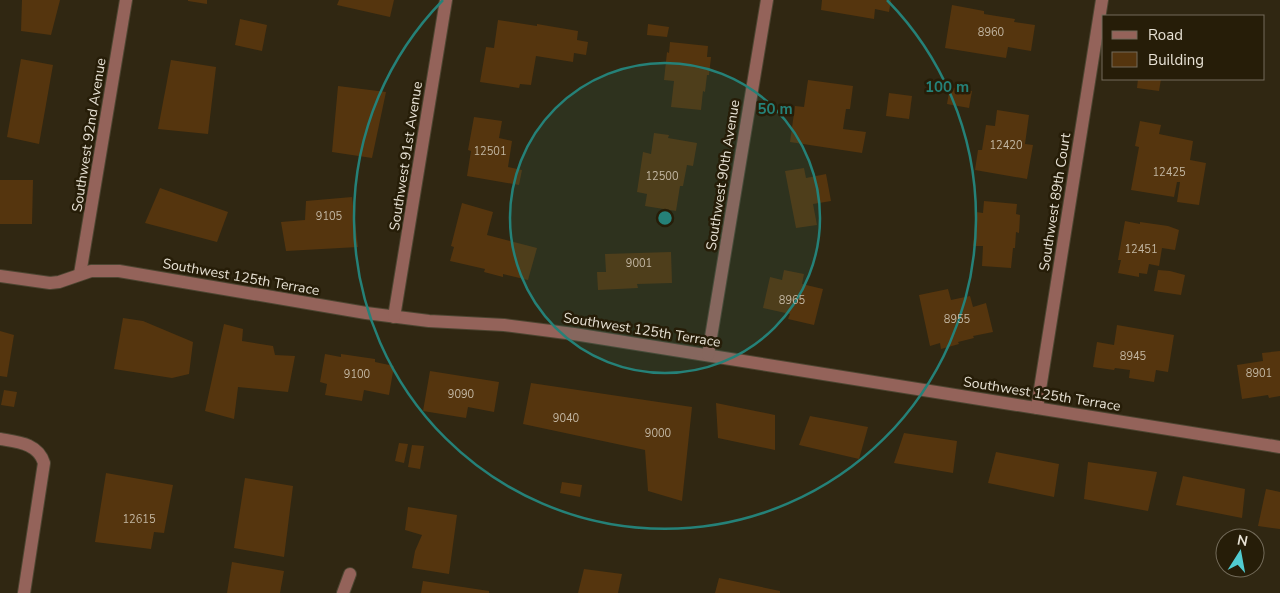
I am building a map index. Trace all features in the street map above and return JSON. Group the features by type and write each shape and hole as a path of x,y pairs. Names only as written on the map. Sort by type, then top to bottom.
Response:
{"street":[{"name":"Southwest 92nd Avenue","path":"80,274 126,0"},
{"name":"Southwest 91st Avenue","path":"394,317 446,0"},
{"name":"Southwest 90th Avenue","path":"708,356 767,0"},
{"name":"Southwest 89th Court","path":"1037,408 1102,0"},
{"name":"Southwest 125th Terrace","path":"0,276 50,283 59,282 91,271 119,271 394,317 539,329 1280,447"},
{"path":"0,440 27,445 40,454 44,466 24,593"},
{"path":"343,593 350,574"}],"building":[{"path":"22,0 60,0 51,35 21,31"},
{"path":"207,0 207,4 188,1"},
{"path":"339,0 394,0 390,17 337,5"},
{"path":"822,0 891,0 889,12 875,9 874,19 821,10"},
{"path":"952,5 984,11 984,14 1015,19 1014,22 1035,25 1031,51 1008,47 1006,58 945,48"},
{"path":"240,19 267,25 262,51 235,45"},
{"path":"498,20 578,31 577,40 588,42 586,55 574,53 573,62 536,56 531,85 520,84 519,88 480,82 486,47 494,48"},
{"path":"648,24 669,27 667,37 647,35"},
{"path":"670,42 708,46 707,57 711,57 705,92 703,91 701,110 671,107 674,81 664,80"},
{"path":"21,59 53,65 39,144 7,137"},
{"path":"171,60 216,67 208,134 158,129"},
{"path":"808,80 853,86 850,109 846,109 843,129 866,132 862,153 790,142 795,106 804,107"},
{"path":"1138,80 1161,80 1159,91 1137,88"},
{"path":"338,86 386,92 372,158 332,152"},
{"path":"950,87 972,91 969,108 947,104"},
{"path":"889,93 912,96 909,119 886,116"},
{"path":"997,110 1029,115 1025,144 1033,145 1027,179 975,170 978,150 982,150 986,125 995,126"},
{"path":"474,117 502,121 499,138 512,141 508,167 522,170 519,185 467,176 471,151 468,150"},
{"path":"1140,121 1161,125 1159,134 1193,141 1190,160 1206,163 1199,205 1177,202 1180,182 1177,182 1174,197 1131,190 1139,147 1135,146"},
{"path":"654,133 669,135 668,138 697,143 693,166 687,165 683,186 680,186 676,211 645,206 647,194 637,192 643,152 651,154"},
{"path":"804,168 806,178 826,174 831,201 813,204 817,225 796,228 785,171"},
{"path":"0,180 33,180 32,224 0,224"},
{"path":"160,188 228,212 217,242 145,223"},
{"path":"352,197 358,247 286,251 281,222 305,220 306,201"},
{"path":"984,201 1017,204 1016,214 1020,215 1019,233 1016,232 1011,268 982,266 983,246 973,246 976,212 983,213"},
{"path":"462,203 493,212 487,235 537,248 528,280 503,274 503,277 484,272 485,269 450,261 454,247 451,246"},
{"path":"1125,221 1168,226 1179,230 1175,250 1162,248 1159,266 1149,264 1147,274 1139,273 1139,277 1118,273 1121,260 1118,260"},
{"path":"671,252 672,283 637,284 638,288 598,290 597,272 606,272 605,254"},
{"path":"784,270 804,274 802,284 823,289 814,325 788,319 790,314 763,308 770,277 782,280"},
{"path":"1158,270 1185,275 1181,295 1154,291"},
{"path":"948,289 951,300 970,296 973,307 986,303 993,332 973,336 974,338 941,349 940,343 930,346 919,295"},
{"path":"123,318 143,321 193,342 189,374 172,378 114,369"},
{"path":"224,324 243,329 242,341 273,346 275,355 295,356 288,392 238,387 234,419 205,411"},
{"path":"1117,325 1174,335 1168,372 1156,370 1154,382 1129,378 1130,370 1093,367 1097,342 1114,345"},
{"path":"0,331 14,335 7,377 0,376"},
{"path":"1280,351 1280,396 1269,398 1268,395 1242,399 1237,365 1263,361 1262,353"},
{"path":"325,354 341,357 341,354 375,359 375,362 394,366 389,395 364,390 362,401 325,395 327,384 320,382"},
{"path":"430,371 499,382 494,412 468,407 466,418 423,411"},
{"path":"531,383 692,407 682,501 648,491 645,450 523,424"},
{"path":"4,390 17,392 14,407 1,405"},
{"path":"716,403 775,415 775,450 718,438"},
{"path":"810,416 868,427 859,459 799,445"},
{"path":"904,433 957,441 953,473 894,463"},
{"path":"399,443 408,444 404,463 395,461"},
{"path":"412,445 424,446 420,469 408,467"},
{"path":"996,452 1059,464 1054,497 988,483"},
{"path":"1088,462 1157,472 1148,511 1084,499"},
{"path":"106,473 173,485 164,533 154,532 151,549 95,542"},
{"path":"1183,476 1245,489 1242,518 1176,505"},
{"path":"245,478 293,486 284,557 234,548"},
{"path":"562,482 582,485 580,497 560,493"},
{"path":"1266,489 1280,492 1280,529 1258,526"},
{"path":"408,507 457,515 449,574 412,568 415,551 422,535 405,530"},
{"path":"232,562 284,571 280,593 227,593"},
{"path":"584,569 622,574 618,593 578,593"},
{"path":"719,578 780,591 780,593 715,593"},
{"path":"423,581 489,591 489,593 421,593"}]}
